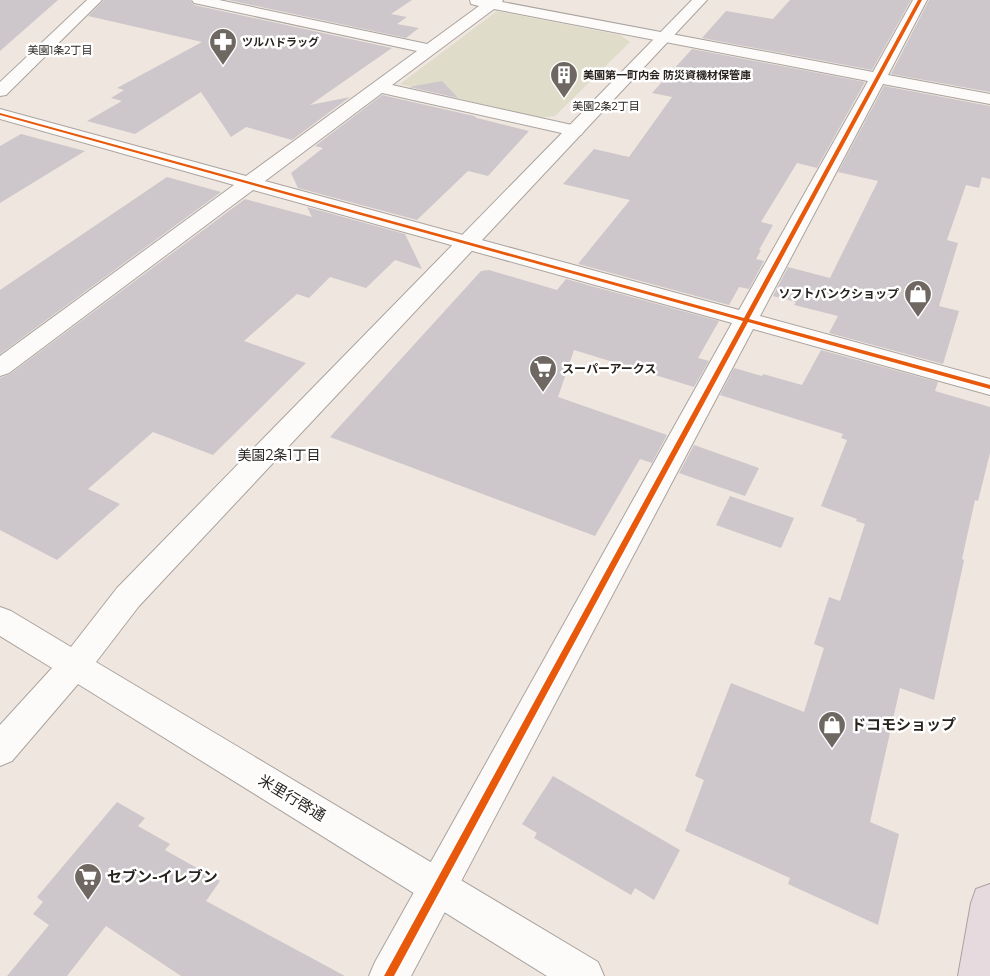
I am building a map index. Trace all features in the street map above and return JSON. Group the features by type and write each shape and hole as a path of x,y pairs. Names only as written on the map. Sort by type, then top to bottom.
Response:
{"highway":[{"path":"978,976 990,903"}],"street":[{"path":"0,91 95,0"},
{"path":"200,0 430,49"},
{"path":"0,750 75,665 128,597 700,0"},
{"path":"389,976 920,0"},
{"path":"0,368 248,182 430,49 487,1 990,99"},
{"path":"378,87 575,131"},
{"path":"0,114 990,387"},
{"name":"米里行啓通","path":"0,620 584,976"}],"shaded area":[{"path":"497,11 620,35 630,42 555,116 540,118 400,84"}],"building":[{"path":"0,0 58,0 0,51"},
{"path":"104,0 190,0 194,5 392,48 310,105 350,97 292,140 246,127 231,137 201,92 135,134 87,121 122,101 111,98 124,90 117,88 202,42 88,16"},
{"path":"228,0 412,0 391,14 407,17 397,24 419,28 406,38"},
{"path":"790,0 911,0 872,70 702,38 726,11 773,19"},
{"path":"929,0 990,0 990,92 891,74"},
{"path":"692,49 865,82 817,168 797,163 761,222 773,225 756,259 764,261 749,289 739,287 729,305 578,264 630,200 563,184 594,149 629,157 672,97 652,93"},
{"path":"442,81 458,98 409,87"},
{"path":"884,86 990,106 990,179 982,177 979,188 966,185 947,240 958,243 939,306 959,311 943,364 829,333 838,316 794,305 796,302 773,296 788,267 830,278 878,181 838,172"},
{"path":"382,95 529,131 488,176 468,171 417,220 298,188 291,173 323,148 315,146"},
{"path":"21,134 85,151 0,203 0,146"},
{"path":"167,177 221,192 0,354 0,290"},
{"path":"245,199 312,217 307,207 405,234 422,269 395,260 366,288 330,277 309,298 297,294 244,341 306,363 213,455 153,432 88,489 120,504 57,560 0,530 0,378 10,374"},
{"path":"489,270 557,290 566,279 719,321 698,358 709,361 694,387 574,350 558,397 667,435 652,463 640,459 595,536 330,437 481,271"},
{"path":"821,350 938,382 935,391 990,407 990,453 978,501 975,500 934,700 900,688 870,822 899,834 878,925 788,884 790,878 685,831 704,780 695,776 731,683 804,712 824,648 814,644 829,597 840,601 865,524 856,521 857,519 821,506 847,440 841,438 843,434 720,395 734,368 802,385"},
{"path":"694,445 759,468 745,496 679,473"},
{"path":"730,496 794,518 781,548 716,525"},
{"path":"553,776 680,850 654,900 635,888 631,895 534,838 537,833 522,824"},
{"path":"117,802 145,818 138,826 170,844 165,850 220,881 206,901 345,976 181,976 106,926 67,976 7,976 49,925 33,914 43,902 37,897"}],"cycle path":[{"path":"389,976 920,0"},
{"path":"0,114 990,387"}],"place":[{"name":"ツルハドラッグ","path":"223,66"},
{"name":"美園第一町内会 防災資機材保管庫","path":"564,99"},
{"name":"ソフトバンクショップ","path":"918,318"},
{"name":"スーパーアークス","path":"543,393"},
{"name":"ドコモショップ","path":"832,749"},
{"name":"セブン-イレブン","path":"88,901"}],"district":[{"name":"美園1条2丁目","path":"60,50"},
{"name":"美園2条2丁目","path":"606,106"},
{"name":"美園2条1丁目","path":"279,455"}]}
